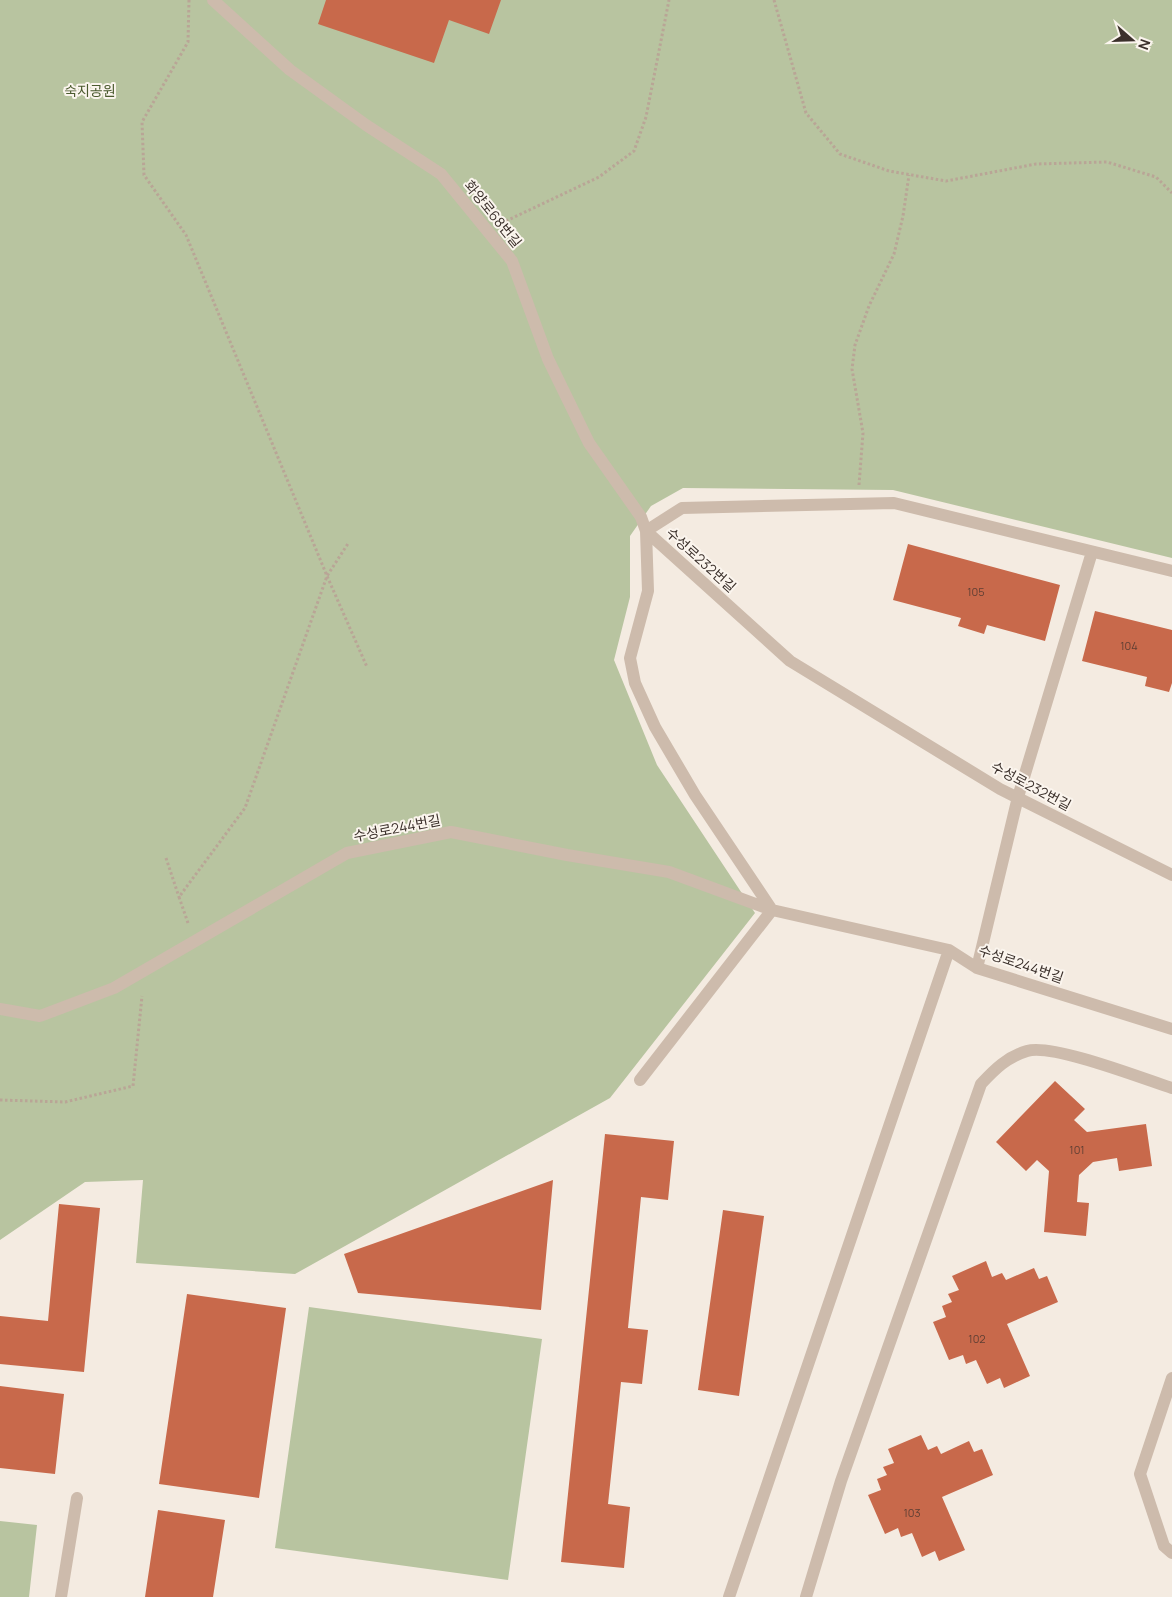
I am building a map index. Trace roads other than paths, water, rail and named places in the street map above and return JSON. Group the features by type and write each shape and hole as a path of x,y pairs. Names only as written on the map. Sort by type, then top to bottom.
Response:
{"street":[{"name":"화양로68번길","path":"213,0 290,70 366,125 441,174 488,230 512,261 548,359 589,443 641,517 646,531"},
{"name":"수성로232번길","path":"1172,571 894,503 682,508 646,531 790,661 1000,788 1172,875"},
{"path":"640,1080 772,910 695,795 655,727 635,683 630,658 648,591 646,531"},
{"path":"977,968 1018,798 1092,552"},
{"name":"수성로244번길","path":"0,1009 40,1016 114,988 347,853 451,832 567,855 669,872 772,910 949,950 977,968 1172,1029"},
{"path":"729,1597 949,950"},
{"path":"806,1597 841,1481 981,1084 1003,1062 1029,1050 1063,1053 1172,1088"},
{"path":"1172,1378 1140,1474 1164,1546 1172,1553"},
{"path":"61,1597 76,1498"}],"park label":[{"name":"숙지공원","path":"90,91"}]}
